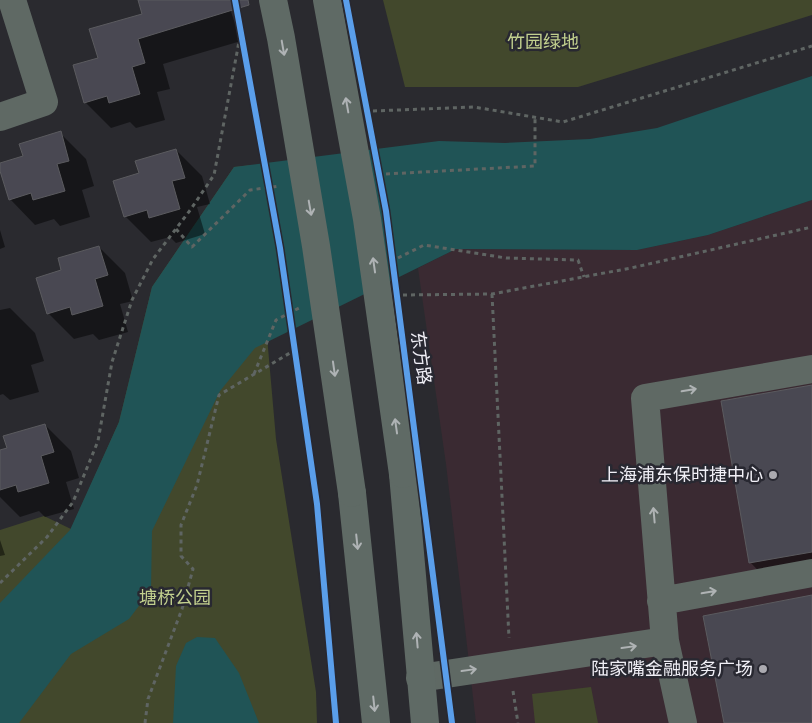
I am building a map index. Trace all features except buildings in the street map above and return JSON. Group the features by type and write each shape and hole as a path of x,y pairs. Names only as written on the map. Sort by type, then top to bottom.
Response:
{"main road":[{"path":"273,0 314,236 352,494 376,723"},
{"name":"东方路","path":"327,0 368,219 403,474 424,723"}],"lane":[{"path":"0,117 44,102 12,0"},
{"path":"684,723 665,642 645,398 812,369"},
{"path":"661,601 812,574"},
{"path":"420,678 665,642"}],"path":[{"path":"240,23 244,49"},
{"path":"0,583 47,538 73,502 98,441 112,362 132,300 153,259 214,175 241,31"},
{"path":"369,120 368,111 474,107 563,122 812,46"},
{"path":"380,174 381,184"},
{"path":"268,180 271,200"},
{"path":"398,295 492,294 631,268 812,226"},
{"path":"394,267 395,258 424,245 506,258 578,260 584,277"},
{"path":"396,286 399,305"},
{"path":"492,294 510,664 518,723"},
{"path":"288,304 291,322"},
{"path":"254,374 276,320 302,307"},
{"path":"294,341 296,360"},
{"path":"145,723 148,699 182,609 193,569 181,556 181,525 197,485 219,395 295,350"}],"shaded area":[{"path":"812,200 812,723 476,723 446,464 418,268 456,249 637,250 708,235"}],"green space":[{"name":"竹园绿地","path":"383,0 812,0 812,15 578,87 405,87"},
{"name":"塘桥公园","path":"252,165 276,439 316,692 317,723 0,723 0,530 44,516 71,529 119,422 152,287 234,167"},
{"path":"591,687 598,723 535,723 532,694"}],"water":[{"path":"812,76 812,200 708,235 637,250 456,249 255,348 220,391 152,531 151,590 129,619 71,654 19,723 0,723 0,603 70,530 119,422 152,287 234,167 439,141 505,143 590,139 657,128"},
{"path":"197,637 215,638 239,673 259,723 173,723 176,666 186,643"}],"cycle path":[{"path":"235,0 280,248 317,504 336,723"},
{"path":"346,0 386,211 452,723"}],"place":[{"name":"上海浦东保时捷中心","path":"773,475"},
{"name":"陆家嘴金融服务广场","path":"763,669"}]}
